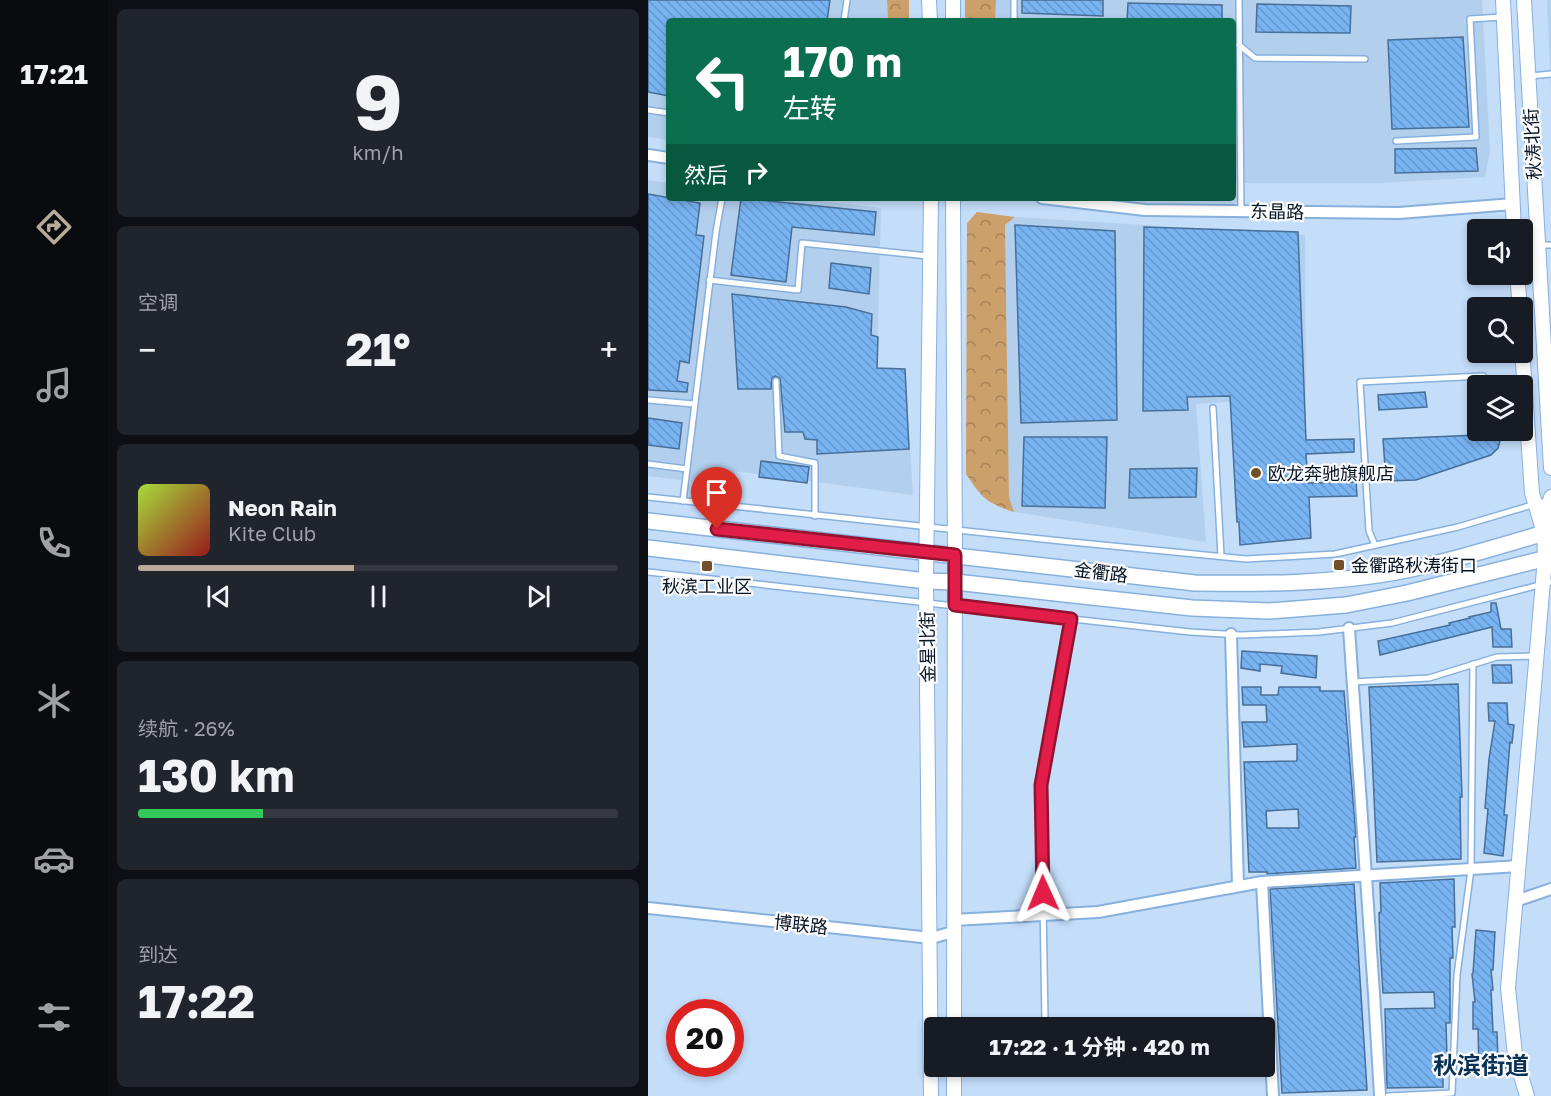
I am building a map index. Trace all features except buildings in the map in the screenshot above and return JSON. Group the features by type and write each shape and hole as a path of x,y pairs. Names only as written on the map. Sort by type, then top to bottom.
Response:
{"main road":[{"path":"929,0 930,18"},
{"path":"953,0 953,18"},
{"name":"秋涛北街","path":"1503,0 1514,219"},
{"name":"秋涛北街","path":"1524,0 1528,76 1545,245 1551,468"},
{"name":"金星北街","path":"931,1096 926,527 932,201"},
{"name":"金星北街","path":"954,201 954,1017"},
{"path":"1523,363 1532,493 1547,532"},
{"path":"1527,1096 1515,1055 1508,988 1537,656 1547,583 1547,532 1551,499"},
{"name":"金衢路","path":"648,521 1195,583 1267,585 1395,572 1458,558 1547,532"},
{"name":"金衢路","path":"648,548 926,581 955,582 1192,608 1269,611 1346,604 1386,597 1548,557"},
{"path":"954,1077 954,1096"}],"street":[{"path":"648,155 666,158"},
{"name":"东晶路","path":"1067,201 1145,210 1399,213 1513,204"},
{"path":"1348,628 1380,1096"},
{"path":"1232,634 1238,886"},
{"name":"博联路","path":"648,908 931,938 953,926 1044,915 1098,912 1262,882 1519,867"},
{"path":"1262,882 1269,1017"},
{"path":"1516,901 1551,889"},
{"path":"1272,1077 1273,1096"}],"lane":[{"path":"844,18 847,0"},
{"path":"1014,0 1014,18"},
{"path":"1239,0 1241,211"},
{"path":"1396,141 1476,137 1470,19 1504,16"},
{"path":"1239,45 1255,58 1365,59"},
{"path":"1528,76 1551,74"},
{"path":"648,110 666,113"},
{"path":"683,501 709,280 722,201"},
{"path":"709,280 798,290 802,243 931,256"},
{"path":"1375,545 1369,531 1360,382 1467,377"},
{"path":"776,381 779,456 815,462 816,516"},
{"path":"648,400 694,404"},
{"path":"1213,408 1221,556"},
{"path":"648,464 687,469"},
{"path":"648,497 1246,559 1335,554 1458,527 1551,499"},
{"path":"648,572 1071,619 1232,634 1319,632 1392,623 1547,583"},
{"path":"1045,1017 1041,785 1071,619"},
{"path":"1352,682 1429,678 1497,657 1537,656"},
{"path":"1388,1096 1452,1093 1457,975 1471,869 1473,664"}],"shaded area":[{"path":"648,0 887,0 888,18 666,18 666,140 648,137"},
{"path":"996,0 1482,0 1490,151 1485,177 1380,183 1236,183 1236,18 995,18"},
{"path":"1547,0 1551,0 1551,93"},
{"path":"648,180 666,183 666,201 822,201 881,208 877,368 905,369 913,495 735,471 735,487 648,476"},
{"path":"1015,217 1305,235 1306,397 1196,404 1206,542 1014,512 1009,497 1005,224"}],"green space":[{"path":"887,0 909,0 909,18 888,18"},
{"path":"965,0 996,0 995,18 965,18"},
{"path":"977,212 1015,217 1005,225 1009,497 1014,512 986,499 966,474 967,223"}],"place":[{"name":"欧龙奔驰旗舰店","path":"1256,473"},
{"name":"金衢路秋涛街口","path":"1339,565"},
{"name":"秋滨工业区","path":"707,566"}],"district":[{"name":"秋滨街道","path":"1481,1064"}],"route":[{"path":"717,529 955,555 955,605 1071,619 1041,785 1043,893"}]}
